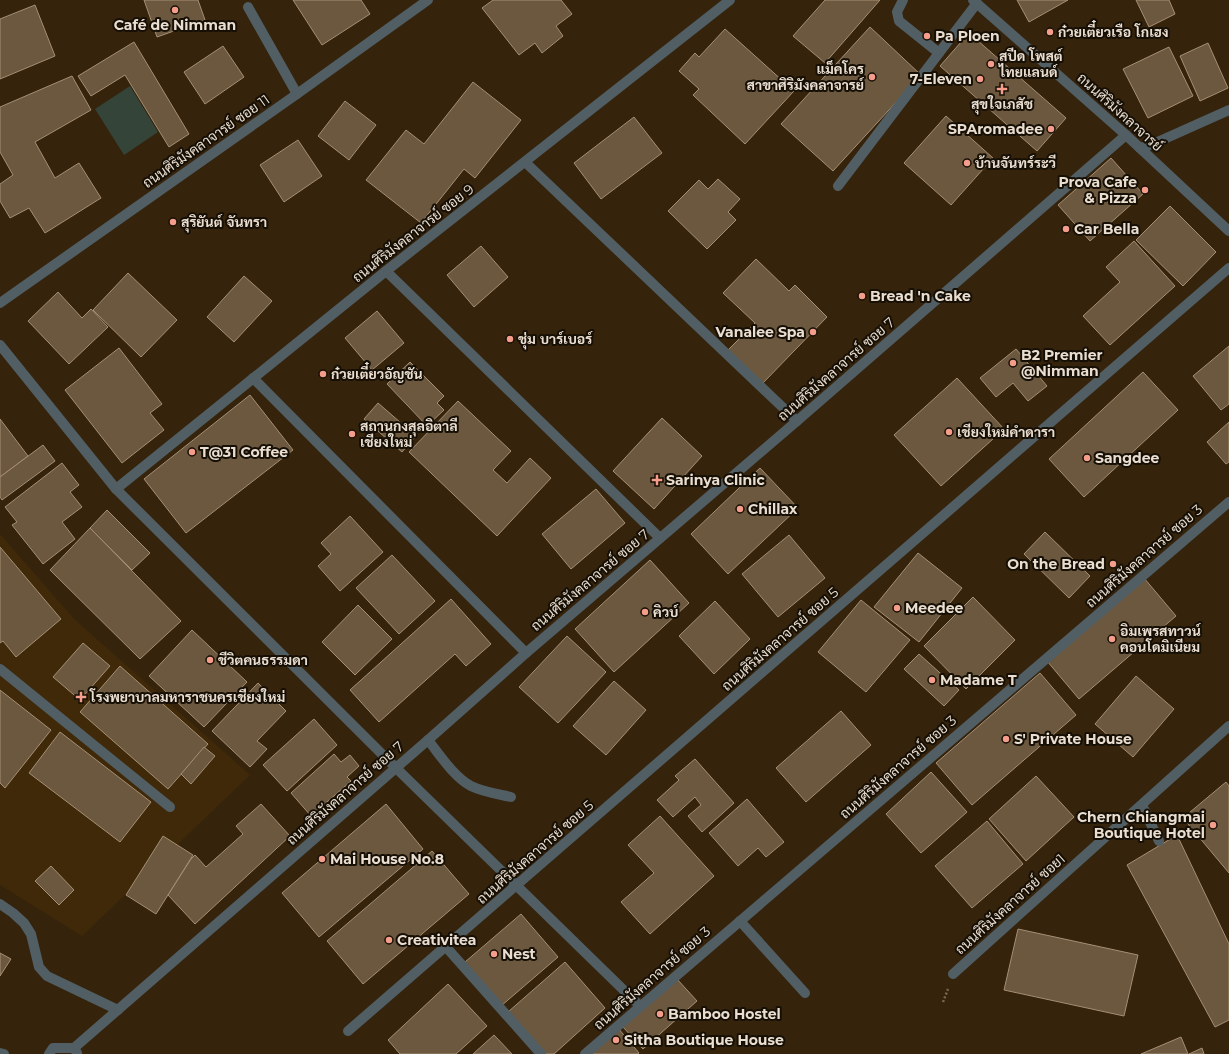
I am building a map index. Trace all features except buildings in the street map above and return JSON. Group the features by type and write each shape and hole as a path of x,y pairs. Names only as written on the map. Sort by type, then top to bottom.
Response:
{"street":[{"name":"ถนนศิริมังคลาจารย์ ซอย 11","path":"0,303 428,0"},
{"name":"ถนนศิริมังคลาจารย์ ซอย 9","path":"116,490 386,271 730,0"},
{"path":"903,0 897,12 899,21 940,53"},
{"path":"838,186 940,53 975,2"},
{"name":"ถนนศิริมังคลาจารย์","path":"975,2 1126,135 1229,231"},
{"path":"248,7 297,94"},
{"path":"1140,148 1153,144 1229,110"},
{"name":"ถนนศิริมังคลาจารย์ ซอย 7","path":"76,1051 118,1010 395,767 1126,135"},
{"path":"525,162 797,421"},
{"name":"ถนนศิริมังคลาจารย์ ซอย 5","path":"348,1031 1229,268"},
{"path":"386,271 660,538"},
{"path":"0,345 116,490 395,767 640,1006"},
{"path":"253,378 526,653"},
{"name":"ถนนศิริมังคลาจารย์ ซอย 3","path":"585,1054 1229,502"},
{"path":"0,669 170,807"},
{"name":"ถนนศิริมังคลาจารย์ ซอย1","path":"953,974 1229,726"},
{"path":"428,740 461,779 472,786 511,797"},
{"path":"1142,805 1159,841"},
{"path":"0,904 24,923 31,934 39,967 47,976 118,1010"},
{"path":"740,921 806,993"},
{"path":"446,947 541,1054"},
{"path":"49,1054 53,1048 76,1051"},
{"path":"0,1053 4,1054"}],"shaded area":[{"name":"โรงพยาบาลมหาราชนครเชียงใหม่","path":"0,534 74,619 250,775 82,936 0,885"}],"green space":[{"path":"130,86 158,132 124,155 95,109"}],"place":[{"name":"Café de Nimman","path":"175,10"},
{"name":"ก๋วยเตี๋ยวเรือ โกเฮง","path":"1050,32"},
{"name":"Pa Ploen","path":"927,36"},
{"name":"สปีด โพสต์ ไทยแลนด์","path":"991,64"},
{"name":"แม็คโคร สาขาศิริมังคลาจารย์","path":"872,77"},
{"name":"7-Eleven","path":"980,79"},
{"name":"สุขใจเภสัช","path":"1002,89"},
{"name":"SPAromadee","path":"1051,129"},
{"name":"บ้านจันทร์ระวี","path":"967,163"},
{"name":"Prova Cafe & Pizza","path":"1145,190"},
{"name":"สุริยันต์ จันทรา","path":"173,222"},
{"name":"Car Bella","path":"1066,229"},
{"name":"Bread 'n Cake","path":"862,296"},
{"name":"Vanalee Spa","path":"813,332"},
{"name":"ชุ่ม บาร์เบอร์","path":"510,339"},
{"name":"B2 Premier @Nimman","path":"1013,363"},
{"name":"ก๋วยเตี๋ยวอัญชัน","path":"323,374"},
{"name":"เชียงใหม่คำดารา","path":"949,432"},
{"name":"สถานกงสุลอิตาลี เชียงใหม่","path":"352,434"},
{"name":"T@31 Coffee","path":"192,452"},
{"name":"Sangdee","path":"1087,458"},
{"name":"Sarinya Clinic","path":"657,480"},
{"name":"Chillax","path":"740,509"},
{"name":"On the Bread","path":"1113,564"},
{"name":"Meedee","path":"897,608"},
{"name":"คิวบ์","path":"645,612"},
{"name":"อิมเพรสทาวน์ คอนโดมิเนียม","path":"1112,639"},
{"name":"ชีวิตคนธรรมดา","path":"210,660"},
{"name":"Madame T","path":"932,680"},
{"name":"โรงพยาบาลมหาราชนครเชียงใหม่","path":"81,697"},
{"name":"S' Private House","path":"1006,739"},
{"name":"Chern Chiangmai Boutique Hotel","path":"1213,825"},
{"name":"Mai House No.8","path":"322,859"},
{"name":"Creativitea","path":"389,940"},
{"name":"Nest","path":"494,954"},
{"name":"Bamboo Hostel","path":"660,1014"},
{"name":"Sitha Boutique House","path":"616,1040"}]}
